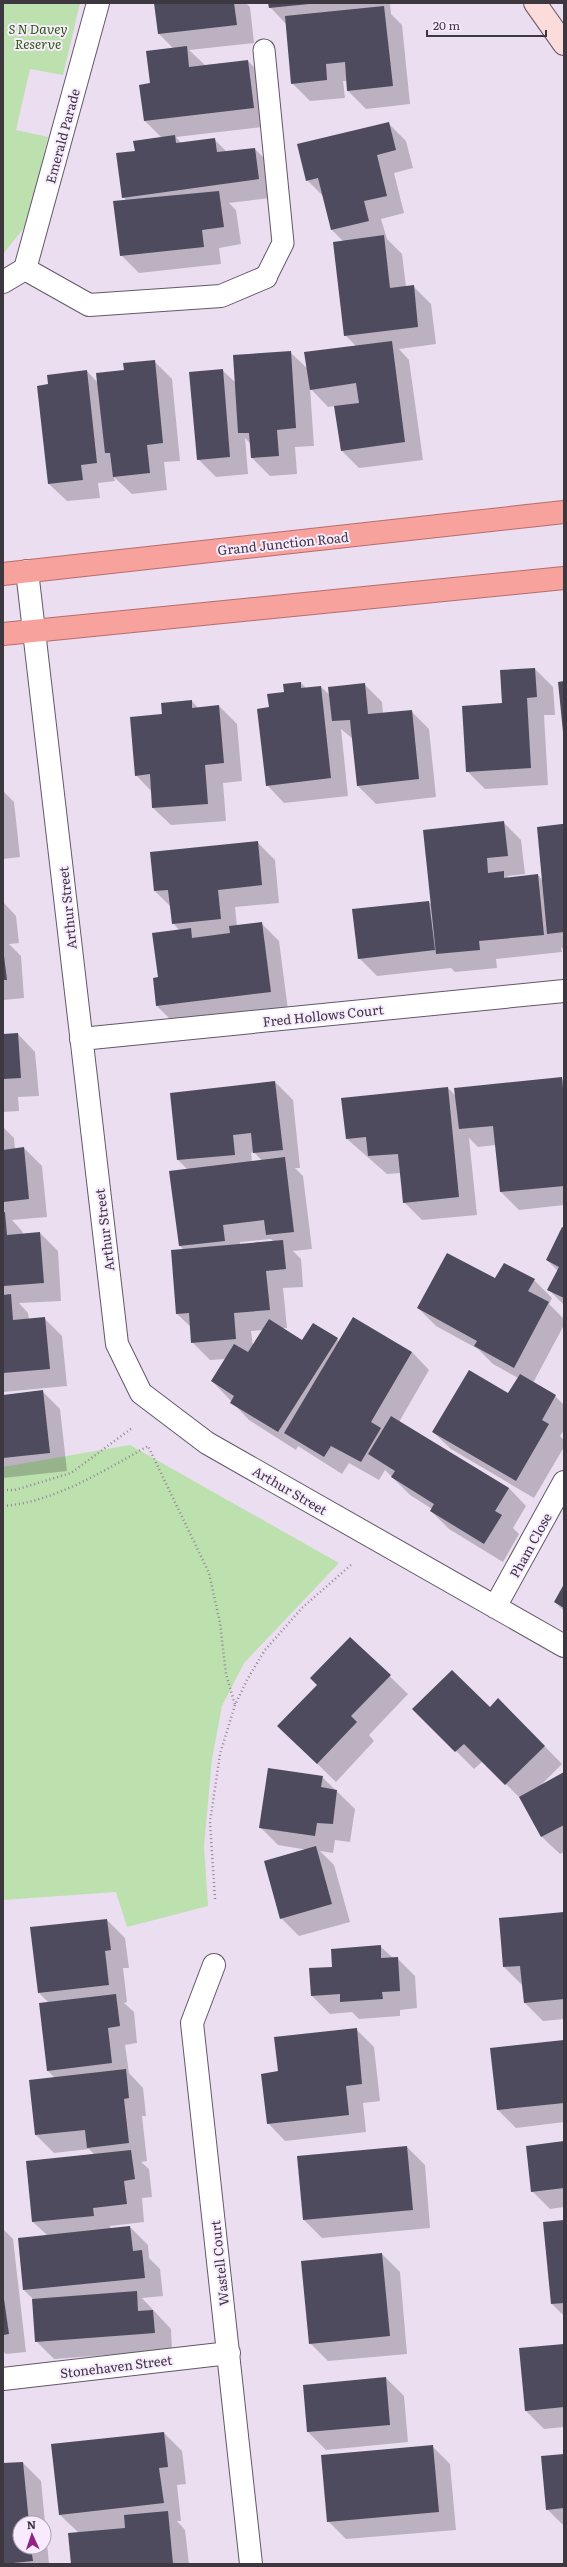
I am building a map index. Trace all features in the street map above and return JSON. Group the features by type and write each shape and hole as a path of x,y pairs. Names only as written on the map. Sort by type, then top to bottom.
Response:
{"highway":[{"name":"Grand Junction Road","path":"3,574 564,512"},
{"path":"3,634 564,578"}],"main road":[{"path":"535,3 564,44"}],"street":[{"name":"Emerald Parade","path":"25,269 98,3"},
{"path":"3,282 25,269 89,305 221,296 266,277"},
{"name":"Arthur Street","path":"27,571 117,1344 141,1393 207,1444 564,1646"},
{"name":"Fred Hollows Court","path":"81,1039 564,991"},
{"name":"Pham Close","path":"495,1607 564,1482"},
{"name":"Wastell Court","path":"214,1965 192,2023 251,2564"},
{"name":"Stonehaven Street","path":"3,2379 229,2353"}],"lane":[{"path":"264,50 283,243 266,277"}],"path":[{"path":"3,1490 15,1490 71,1473 132,1428"},
{"path":"3,1506 22,1505 81,1483 148,1446 209,1573 220,1623 226,1674 235,1705"},
{"path":"215,1899 210,1822 220,1754 235,1705 248,1678 265,1650 302,1608 352,1563"}],"green space":[{"name":"S N Davey Reserve","path":"3,3 80,3 63,75 30,69 16,130 48,137 27,224 3,254"},
{"path":"130,1445 339,1563 244,1663 222,1706 212,1759 204,1846 208,1906 127,1927 116,1892 3,1900 3,1467"}],"building":[{"path":"154,3 234,3 237,25 158,34"},
{"path":"268,3 309,3 309,4 269,8"},
{"path":"384,6 393,86 347,91 345,62 326,64 327,80 291,84 285,16"},
{"path":"187,46 189,67 248,60 254,108 144,121 139,85 150,83 146,51"},
{"path":"389,122 396,150 377,155 387,196 364,201 369,221 331,230 318,178 306,181 297,144"},
{"path":"175,135 176,143 215,138 217,152 255,148 259,179 122,198 116,153 135,151 133,141"},
{"path":"219,191 224,227 202,230 204,247 120,256 113,201"},
{"path":"384,235 390,288 414,285 418,327 344,336 333,242"},
{"path":"392,341 405,442 341,451 334,406 359,403 356,383 310,390 304,352"},
{"path":"291,351 296,428 277,430 279,456 251,458 249,433 238,433 233,355"},
{"path":"155,360 163,443 147,445 150,473 113,477 110,453 105,453 96,373 124,370 123,363"},
{"path":"223,369 230,457 197,460 189,372"},
{"path":"87,370 97,463 81,465 83,480 48,484 37,386 48,384 47,375"},
{"path":"535,668 537,697 527,698 531,768 466,772 462,706 502,703 500,670"},
{"path":"564,681 564,732 563,732 558,682"},
{"path":"301,682 301,688 321,686 331,778 266,786 257,709 269,707 267,694 284,692 283,684"},
{"path":"365,683 368,714 412,710 419,779 357,786 350,720 332,721 328,687"},
{"path":"192,700 192,708 219,705 224,763 205,765 208,804 152,808 150,774 135,776 130,717 162,714 161,703"},
{"path":"504,821 508,856 487,858 488,873 504,871 504,878 538,874 544,935 479,941 480,950 436,954 423,830"},
{"path":"564,824 564,932 547,934 537,827"},
{"path":"258,841 262,885 218,890 221,919 172,924 168,890 154,891 150,852"},
{"path":"429,901 435,950 358,959 352,909"},
{"path":"262,922 271,992 156,1006 153,978 158,977 152,933 191,928 192,938 230,933 229,926"},
{"path":"3,948 7,980 3,980"},
{"path":"18,1033 21,1078 3,1079 3,1034"},
{"path":"562,1077 564,1100 564,1186 500,1192 493,1126 459,1129 454,1088"},
{"path":"275,1081 283,1150 253,1153 251,1133 233,1135 235,1155 177,1160 170,1093"},
{"path":"448,1087 459,1197 403,1203 398,1154 368,1156 366,1137 346,1139 341,1098"},
{"path":"24,1147 29,1199 3,1202 3,1150"},
{"path":"285,1157 294,1232 266,1235 264,1220 223,1225 225,1241 179,1246 169,1171"},
{"path":"3,1212 5,1212 7,1235 40,1232 44,1283 3,1286"},
{"path":"562,1227 564,1228 564,1298 547,1290 559,1267 546,1260"},
{"path":"283,1240 286,1269 266,1271 270,1310 234,1313 236,1339 191,1343 189,1313 176,1314 171,1250"},
{"path":"447,1253 495,1278 504,1263 535,1279 528,1291 549,1302 514,1368 474,1346 477,1341 417,1308"},
{"path":"11,1294 13,1320 45,1317 50,1369 3,1373 3,1295"},
{"path":"353,1317 412,1352 371,1422 381,1428 361,1462 331,1446 324,1457 284,1433"},
{"path":"269,1319 302,1340 313,1323 338,1338 278,1432 230,1403 234,1396 211,1381 234,1344 248,1352"},
{"path":"469,1370 508,1393 520,1374 556,1395 542,1420 549,1424 516,1481 432,1432"},
{"path":"43,1390 50,1453 3,1458 3,1395"},
{"path":"391,1416 509,1488 495,1511 502,1515 484,1544 430,1511 434,1504 391,1477 395,1471 368,1454"},
{"path":"564,1584 564,1608 554,1602"},
{"path":"350,1637 391,1675 351,1716 357,1722 317,1764 277,1726 317,1685 310,1678"},
{"path":"452,1670 490,1707 498,1698 545,1746 505,1785 464,1744 455,1752 412,1709"},
{"path":"268,1768 323,1776 321,1787 337,1790 333,1824 317,1823 315,1836 259,1828"},
{"path":"564,1772 564,1825 541,1837 519,1797"},
{"path":"316,1846 332,1904 280,1919 264,1861"},
{"path":"564,1912 564,1999 524,2003 520,1966 503,1967 499,1918"},
{"path":"107,1919 111,1950 105,1951 109,1985 38,1993 30,1927"},
{"path":"381,1945 381,1958 398,1957 400,1991 382,1992 383,1999 340,2002 340,1994 311,1996 309,1968 332,1967 331,1949"},
{"path":"116,1994 120,2026 108,2028 112,2063 47,2071 39,2003"},
{"path":"357,2028 362,2084 346,2086 349,2115 267,2124 261,2074 278,2071 274,2037"},
{"path":"564,2040 564,2103 497,2110 490,2048"},
{"path":"126,2069 129,2098 124,2099 129,2143 87,2148 85,2130 35,2135 29,2080"},
{"path":"564,2141 564,2188 531,2192 526,2146"},
{"path":"407,2146 413,2210 303,2220 297,2156"},
{"path":"131,2150 135,2179 124,2181 127,2204 93,2208 94,2216 32,2222 26,2161"},
{"path":"564,2220 564,2303 551,2304 543,2222"},
{"path":"130,2226 133,2251 142,2250 145,2278 23,2290 18,2238"},
{"path":"382,2253 390,2336 309,2344 301,2261"},
{"path":"137,2291 138,2311 153,2310 155,2333 35,2342 32,2299"},
{"path":"3,2292 9,2334 3,2335"},
{"path":"564,2344 564,2407 525,2411 519,2348"},
{"path":"386,2377 390,2425 307,2432 303,2385"},
{"path":"164,2432 168,2467 159,2468 164,2503 59,2515 51,2444"},
{"path":"433,2445 439,2512 327,2522 321,2455"},
{"path":"564,2454 564,2508 546,2510 541,2456"},
{"path":"23,2462 28,2515 12,2515 12,2555 32,2555 33,2561 3,2564 3,2463"},
{"path":"168,2511 173,2564 71,2564 68,2533 125,2528 124,2515"}]}
